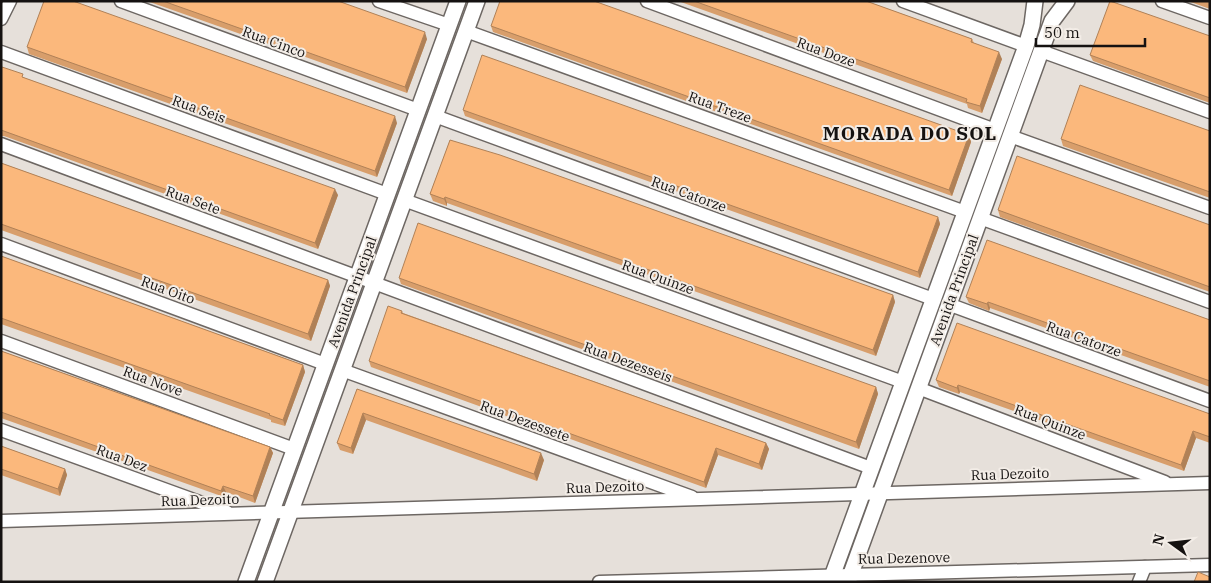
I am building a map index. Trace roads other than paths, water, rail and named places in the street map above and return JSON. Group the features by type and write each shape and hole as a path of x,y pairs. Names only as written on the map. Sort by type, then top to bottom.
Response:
{"street":[{"path":"1,19 10,1"},
{"name":"Rua Cinco","path":"121,1 418,110"},
{"path":"379,1 449,25"},
{"name":"Avenida Principal","path":"246,582 458,1"},
{"name":"Avenida Principal","path":"265,582 476,1"},
{"name":"Rua Doze","path":"647,1 995,130"},
{"path":"903,1 1026,46"},
{"name":"Avenida Principal","path":"831,578 1026,46 1032,25 1035,1"},
{"name":"Avenida Principal","path":"849,578 1052,21 1067,1"},
{"path":"1162,1 1210,18"},
{"name":"Rua Treze","path":"466,31 965,212"},
{"name":"Rua Seis","path":"1,52 387,194"},
{"path":"1041,52 1210,112"},
{"name":"Rua Catorze","path":"435,116 933,299"},
{"path":"1010,136 1210,208"},
{"name":"Rua Sete","path":"1,144 374,283"},
{"name":"Rua Quinze","path":"404,200 903,382"},
{"path":"980,218 1210,302"},
{"name":"Rua Oito","path":"1,244 325,364"},
{"name":"Rua Dezesseis","path":"374,283 871,468"},
{"name":"Rua Catorze","path":"948,304 1210,401"},
{"name":"Rua Nove","path":"1,341 294,449"},
{"name":"Rua Dezessete","path":"342,370 698,500"},
{"name":"Rua Quinze","path":"918,388 1172,484"},
{"name":"Rua Dez","path":"1,430 233,514"},
{"name":"Rua Dezoito","path":"1,521 1210,483"},
{"name":"Rua Dezenove","path":"599,582 849,578 1210,565"},
{"path":"1139,582 1145,566"}],"district":[{"name":"MORADA DO SOL","path":"910,133"}]}
